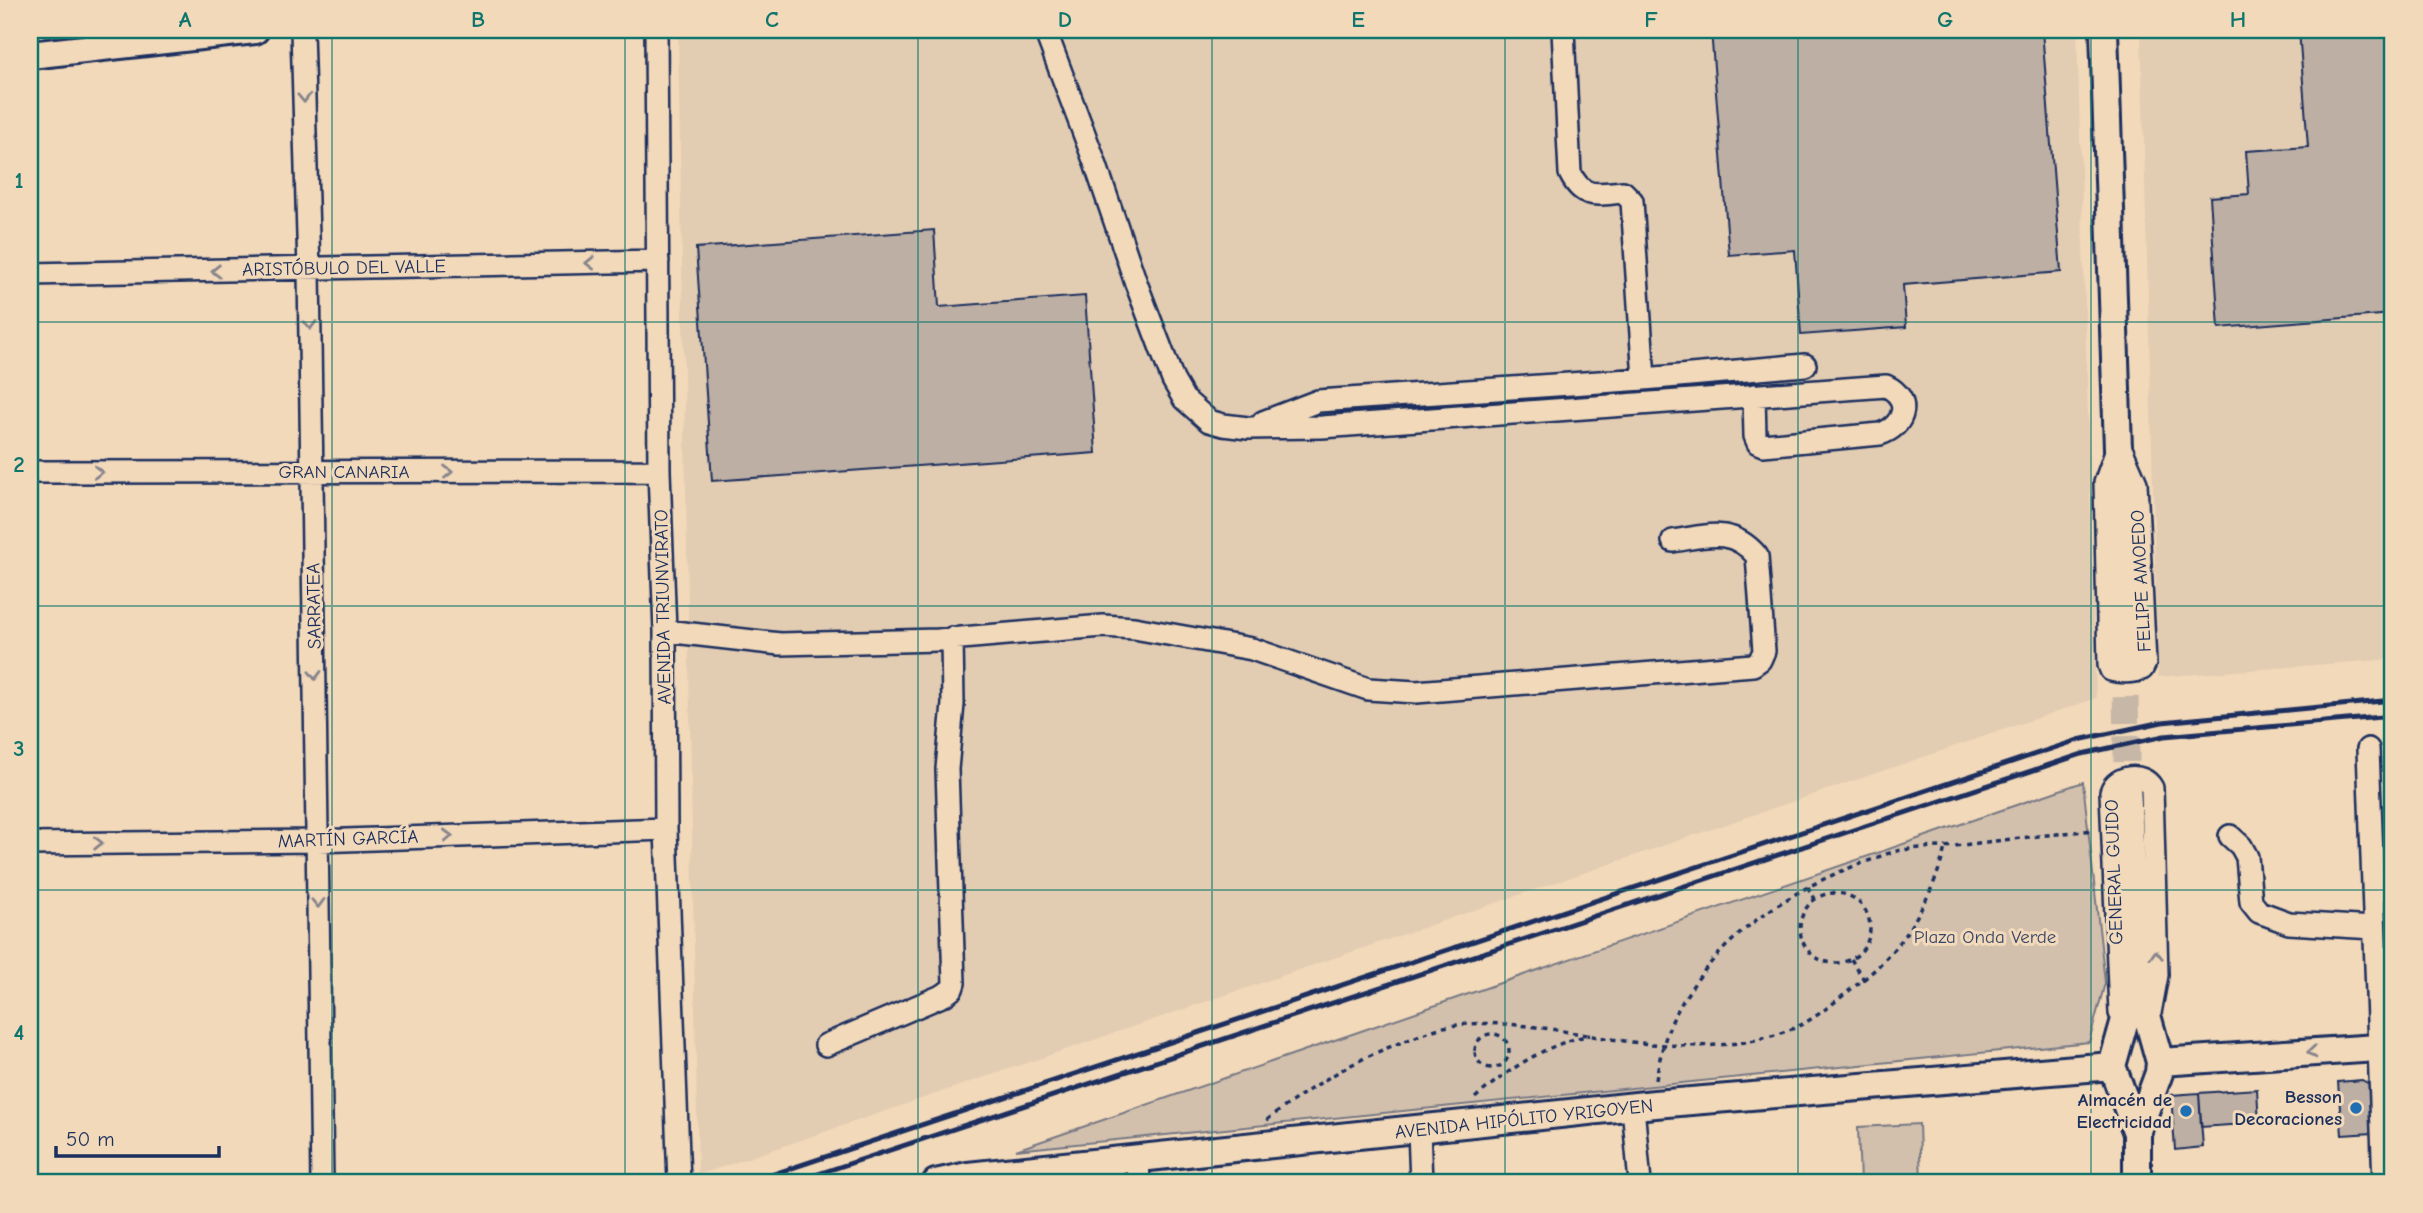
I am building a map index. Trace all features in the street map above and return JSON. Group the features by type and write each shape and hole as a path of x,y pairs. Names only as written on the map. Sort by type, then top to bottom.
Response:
{"main road":[{"path":"30,55 254,30"},
{"name":"FELIPE AMOEDO","path":"2104,30 2125,658"},
{"name":"GENERAL GUIDO","path":"2127,786 2136,958 2160,1062"},
{"name":"GENERAL GUIDO","path":"2112,1066 2136,958"},
{"path":"2137,1183 2137,1133 2159,1073 2160,1062 2387,1047"},
{"path":"2112,1066 2137,1133"},
{"name":"AVENIDA HIPÓLITO YRIGOYEN","path":"936,1183 968,1176 1138,1171 1419,1130 1644,1105 2112,1066"}],"street":[{"name":"SARRATEA","path":"302,30 313,472 322,1183"},
{"name":"AVENIDA TRIUNVIRATO","path":"656,30 659,471 665,631 666,829 679,1183"},
{"path":"1045,30 1172,380 1184,399 1209,421 1248,428 1322,427 1754,395 1886,386 1898,394 1902,417 1896,426 1880,434 1763,445 1758,443 1755,436 1754,395"},
{"path":"1563,30 1570,173 1575,184 1585,192 1623,192 1632,201 1644,379"},
{"name":"ARISTÓBULO DEL VALLE","path":"30,274 659,261"},
{"path":"1248,428 1318,401 1805,365"},
{"name":"FELIPE AMOEDO","path":"2119,444 2136,483 2145,663 2142,669 2116,672 2111,670 2109,665 2105,483 2119,444"},
{"name":"GRAN CANARIA","path":"30,472 659,471"},
{"path":"665,631 780,644 952,638 1103,626 1157,631 1252,649 1343,681 1391,692 1753,665 1760,660 1764,651 1757,556 1736,539 1726,535 1673,541"},
{"path":"826,1045 944,995 952,989 954,983 947,769 953,704 952,638"},
{"path":"2368,749 2374,928 2387,1047 2384,1183"},
{"name":"GENERAL GUIDO","path":"2122,1029 2118,1003 2111,792 2116,782 2121,779 2142,779 2150,783 2152,788 2157,975 2149,1022"},
{"name":"MARTÍN GARCÍA","path":"30,844 317,841 666,829"},
{"path":"2230,836 2241,846 2247,857 2251,902 2259,912 2289,923 2374,928"},
{"path":"1640,1183 1644,1105"},
{"path":"1419,1130 1421,1183"}],"path":[{"path":"1644,1105 1656,1079 1673,1020 1716,958 1746,927 1786,898 1841,871 1892,852 1916,847 1944,847 2112,828"},
{"path":"1266,1121 1317,1084 1354,1062 1445,1027 1489,1023 1546,1027 1664,1045 1755,1041 1792,1030 1864,980 1892,953 1931,888 1942,862 1944,847"},
{"path":"1808,887 1815,900"},
{"path":"1846,894 1857,900 1865,909 1870,933 1866,945 1851,959 1827,963 1808,952 1802,942 1800,921 1804,910 1815,900 1822,895 1846,894"},
{"path":"1851,959 1864,980"},
{"path":"1489,1023 1490,1033"},
{"path":"1490,1033 1505,1039 1509,1049 1506,1060 1496,1068 1485,1067 1476,1059 1475,1054 1476,1043 1490,1033"},
{"path":"1454,1127 1473,1100 1500,1077 1533,1055 1571,1039 1592,1035"},
{"path":"1496,1068 1500,1077"}],"shaded area":[{"path":"678,30 2077,30 2096,698 698,1175"},
{"path":"2141,30 2393,30 2393,659 2158,677"}],"green space":[{"name":"Plaza Onda Verde","path":"2083,782 2105,983 2089,1042 1016,1150"},
{"path":"1919,1124 1921,1183 1860,1183 1858,1127"}],"building":[{"path":"1711,30 2042,30 2061,272 1903,285 1906,327 1801,335 1795,250 1729,255"},
{"path":"2299,30 2393,30 2393,314 2219,328 2210,197 2249,194 2246,151 2308,147"},
{"path":"934,230 939,307 1085,296 1096,453 712,481 696,248"},
{"name":"Besson Decoraciones","path":"2362,1080 2369,1084 2373,1133 2342,1135 2338,1082"},
{"path":"2257,1089 2259,1123 2201,1127 2199,1093"},
{"name":"Almacén de Electricidad","path":"2199,1093 2203,1147 2175,1150 2171,1095"}],"tunnel":[{"path":"2125,658 2127,786"}],"railway":[{"path":"747,1183 2078,740 2162,722 2393,700"},
{"path":"791,1183 2082,754 2164,736 2393,716"}],"place":[{"name":"Besson Decoraciones","path":"2356,1108"},
{"name":"Almacén de Electricidad","path":"2186,1111"}]}
